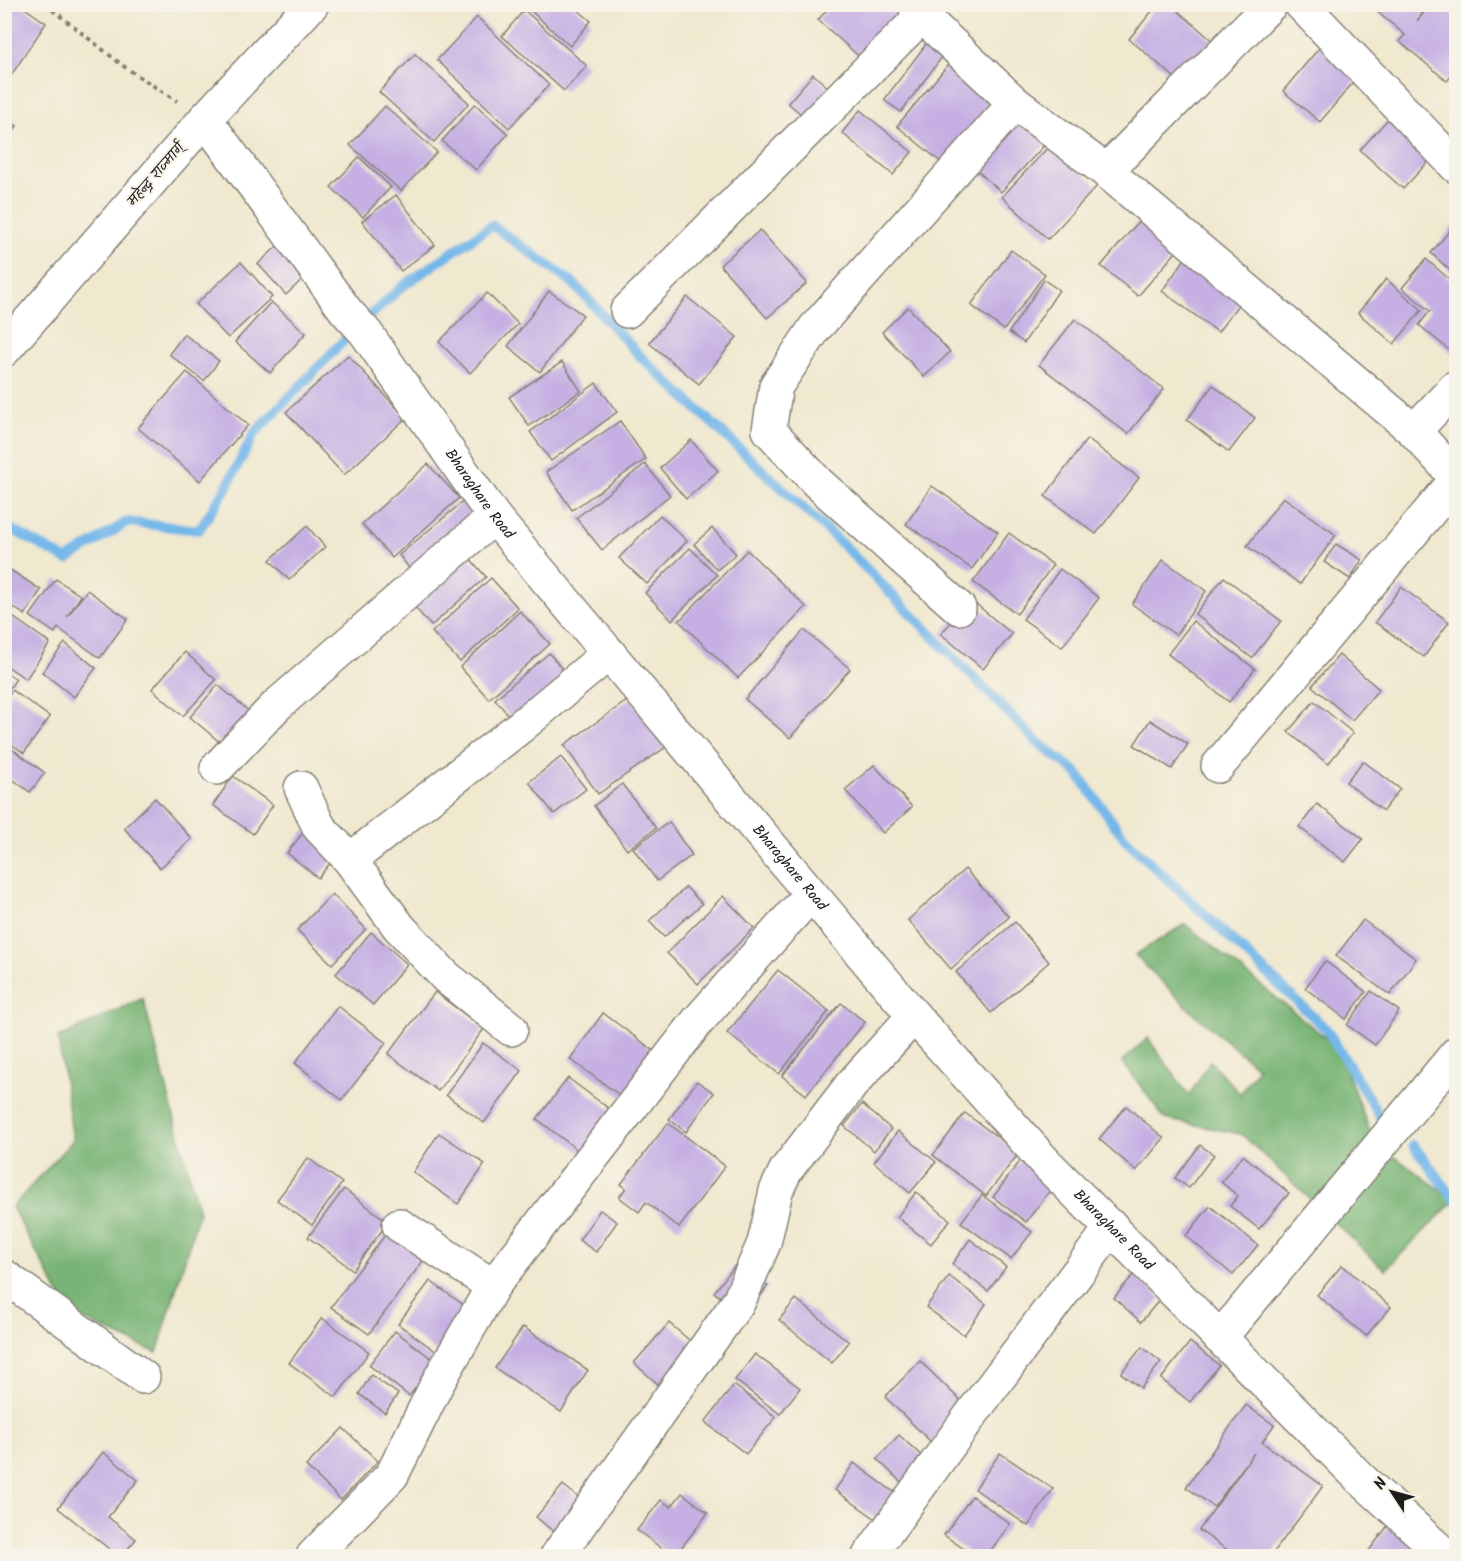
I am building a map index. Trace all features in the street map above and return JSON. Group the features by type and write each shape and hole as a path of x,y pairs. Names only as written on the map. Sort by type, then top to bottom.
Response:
{"main road":[{"name":"महेन्द्र राज्मार्ग्","path":"4,350 205,119 312,4"},
{"path":"1106,171 1271,4"},
{"path":"1301,4 1456,166"},
{"path":"627,311 918,10 1015,103 1106,171 1414,430 1456,479 1218,766"},
{"path":"959,608 818,483 769,430 776,386 815,328 1015,103"},
{"name":"Bharaghare Road","path":"205,119 356,322 494,518 914,1016 1044,1161 1360,1478 1446,1557"},
{"path":"1414,430 1456,387"},
{"path":"217,768 276,706 494,518"},
{"path":"351,860 609,653"},
{"path":"302,788 319,827 351,860 399,927 446,977 511,1029"},
{"path":"313,1557 392,1475 437,1384 493,1286 697,1022 810,895"},
{"path":"557,1557 739,1301 764,1243 776,1191 786,1170 852,1084 914,1016"},
{"path":"1220,1338 1456,1054"},
{"path":"399,1226 493,1286"},
{"path":"869,1557 976,1408 1112,1227"},
{"path":"4,1276 143,1377"}],"path":[{"path":"45,4 126,68 205,119"}],"green space":[{"path":"1185,924 1337,1047 1374,1142 1455,1200 1385,1270 1241,1134 1165,1119 1122,1061 1148,1038 1189,1096 1210,1061 1240,1094 1258,1068 1191,1011 1135,955"},
{"path":"143,998 199,1212 157,1353 69,1313 12,1207 73,1140 58,1038"}],"building":[{"path":"4,4 19,4 46,23 10,77 4,73"},
{"path":"537,4 571,4 591,21 570,46 531,11"},
{"path":"832,4 902,4 907,10 863,60 818,20"},
{"path":"1158,4 1170,4 1215,43 1181,83 1129,39"},
{"path":"1368,4 1429,4 1417,21 1431,4 1456,4 1456,64 1452,69 1455,72 1447,81 1399,41 1405,35"},
{"path":"524,10 587,66 564,91 502,36"},
{"path":"477,17 549,85 509,128 437,60"},
{"path":"929,40 945,53 901,112 884,100"},
{"path":"1325,41 1362,72 1320,122 1283,91"},
{"path":"415,54 469,103 434,142 379,92"},
{"path":"952,60 1007,106 953,172 897,126"},
{"path":"813,74 833,92 809,121 788,103"},
{"path":"475,104 508,134 476,170 442,141"},
{"path":"385,106 437,152 401,191 350,145"},
{"path":"1020,109 1051,138 1001,192 970,164"},
{"path":"860,110 912,152 893,175 842,133"},
{"path":"1396,110 1439,150 1403,189 1360,150"},
{"path":"4,117 17,126 4,143"},
{"path":"1051,144 1097,186 1048,239 1002,197"},
{"path":"359,157 391,187 363,217 331,187"},
{"path":"396,195 435,245 401,271 362,221"},
{"path":"1139,221 1176,252 1138,296 1101,266"},
{"path":"1456,223 1456,276 1431,253"},
{"path":"760,230 807,283 767,318 720,265"},
{"path":"286,238 314,268 286,295 258,264"},
{"path":"1011,250 1045,274 1004,330 971,305"},
{"path":"1187,256 1246,294 1218,332 1162,291"},
{"path":"1426,259 1456,285 1455,355 1419,325 1430,311 1402,288"},
{"path":"241,262 272,297 228,338 196,304"},
{"path":"1386,279 1422,310 1394,344 1358,313"},
{"path":"1044,280 1059,290 1024,343 1009,332"},
{"path":"549,291 583,315 540,372 508,346"},
{"path":"487,293 518,324 470,373 439,342"},
{"path":"687,297 737,337 699,384 649,343"},
{"path":"271,302 306,333 270,373 235,342"},
{"path":"908,307 950,352 924,377 882,332"},
{"path":"1075,319 1164,389 1128,434 1039,365"},
{"path":"184,334 219,361 204,381 169,354"},
{"path":"348,355 406,418 344,475 286,412"},
{"path":"562,362 581,391 529,426 509,397"},
{"path":"187,372 248,425 200,481 138,428"},
{"path":"596,383 617,412 551,461 530,432"},
{"path":"1213,385 1255,418 1229,452 1187,420"},
{"path":"620,421 646,459 572,510 546,472"},
{"path":"1087,439 1139,478 1096,534 1045,496"},
{"path":"691,440 718,471 686,499 660,468"},
{"path":"428,464 459,498 392,558 362,524"},
{"path":"645,464 670,495 602,550 576,518"},
{"path":"932,486 998,532 972,569 906,524"},
{"path":"471,495 489,517 416,577 399,555"},
{"path":"1283,497 1336,535 1300,584 1247,546"},
{"path":"660,515 687,541 647,584 619,558"},
{"path":"307,526 325,547 289,580 270,560"},
{"path":"712,528 736,554 717,570 694,544"},
{"path":"1009,533 1053,565 1017,614 973,582"},
{"path":"1336,544 1362,560 1350,579 1324,562"},
{"path":"690,548 717,575 672,620 645,593"},
{"path":"747,550 806,607 738,678 679,621"},
{"path":"468,556 486,577 431,626 413,605"},
{"path":"1163,560 1206,591 1176,635 1132,604"},
{"path":"4,566 41,590 25,615 4,601"},
{"path":"1060,569 1099,598 1062,647 1023,619"},
{"path":"1224,577 1281,621 1252,658 1195,614"},
{"path":"491,578 518,608 460,662 432,632"},
{"path":"56,579 81,596 67,617 87,590 128,619 100,658 58,628 55,633 30,616"},
{"path":"1401,587 1449,622 1424,657 1375,622"},
{"path":"970,599 1012,634 983,669 941,634"},
{"path":"4,611 50,643 26,679 4,664"},
{"path":"520,611 550,644 489,699 460,667"},
{"path":"1193,621 1255,669 1229,702 1168,654"},
{"path":"804,630 850,669 790,738 745,699"},
{"path":"65,643 96,668 74,697 42,672"},
{"path":"185,652 216,680 183,716 152,689"},
{"path":"549,653 568,676 514,722 495,699"},
{"path":"1339,655 1379,689 1352,720 1312,686"},
{"path":"4,671 16,679 4,696"},
{"path":"218,685 256,717 228,749 190,717"},
{"path":"12,690 50,717 24,753 4,739 4,700"},
{"path":"631,698 666,747 598,794 564,745"},
{"path":"1314,701 1353,733 1328,764 1288,732"},
{"path":"1150,720 1188,744 1172,769 1134,745"},
{"path":"4,743 45,773 30,792 4,773"},
{"path":"561,757 586,789 554,814 529,782"},
{"path":"1363,761 1400,789 1383,811 1346,782"},
{"path":"874,765 912,807 883,833 845,790"},
{"path":"233,776 273,805 253,834 213,805"},
{"path":"622,784 656,828 627,850 594,806"},
{"path":"155,798 192,839 160,868 124,828"},
{"path":"1317,804 1363,839 1345,862 1299,827"},
{"path":"669,822 692,855 657,881 633,848"},
{"path":"305,830 337,855 318,878 287,853"},
{"path":"965,869 1009,917 951,969 908,920"},
{"path":"686,887 702,904 664,937 649,921"},
{"path":"332,894 366,929 332,964 297,930"},
{"path":"723,896 754,928 698,984 667,953"},
{"path":"1363,920 1416,959 1390,995 1336,956"},
{"path":"1015,922 1049,962 991,1013 956,972"},
{"path":"371,932 407,964 373,1005 336,974"},
{"path":"1325,961 1366,992 1346,1019 1305,988"},
{"path":"778,970 829,1011 779,1074 727,1033"},
{"path":"1371,991 1399,1011 1375,1045 1347,1025"},
{"path":"435,992 484,1029 438,1091 388,1054"},
{"path":"841,1003 865,1022 806,1095 782,1076"},
{"path":"338,1006 386,1043 342,1100 295,1063"},
{"path":"603,1013 662,1057 629,1102 570,1059"},
{"path":"483,1043 522,1071 484,1123 446,1095"},
{"path":"568,1078 616,1114 584,1155 537,1119"},
{"path":"697,1081 714,1093 686,1132 669,1119"},
{"path":"862,1104 891,1129 874,1151 844,1126"},
{"path":"1126,1106 1164,1138 1136,1171 1099,1139"},
{"path":"965,1113 1019,1153 986,1196 933,1155"},
{"path":"668,1123 725,1166 679,1228 646,1202 639,1212 619,1197 626,1188 621,1184"},
{"path":"898,1131 936,1162 910,1193 874,1162"},
{"path":"439,1133 485,1164 458,1204 413,1172"},
{"path":"1200,1145 1214,1155 1189,1188 1175,1178"},
{"path":"1243,1155 1289,1193 1259,1229 1230,1206 1238,1196 1221,1182"},
{"path":"308,1158 342,1183 312,1225 277,1200"},
{"path":"1021,1160 1054,1185 1026,1222 993,1197"},
{"path":"344,1189 388,1222 353,1270 308,1237"},
{"path":"916,1192 950,1220 931,1244 897,1217"},
{"path":"982,1195 1032,1232 1011,1259 961,1222"},
{"path":"1210,1206 1258,1245 1233,1275 1186,1236"},
{"path":"600,1210 617,1222 596,1252 579,1240"},
{"path":"388,1231 425,1258 369,1334 331,1307"},
{"path":"970,1239 1006,1267 988,1291 952,1264"},
{"path":"737,1263 768,1286 746,1316 714,1292"},
{"path":"1342,1265 1391,1307 1366,1336 1317,1295"},
{"path":"1134,1274 1161,1298 1141,1322 1114,1298"},
{"path":"949,1276 986,1304 964,1335 926,1307"},
{"path":"430,1281 468,1308 437,1352 398,1324"},
{"path":"796,1299 849,1342 832,1363 779,1320"},
{"path":"322,1318 369,1352 336,1397 289,1363"},
{"path":"669,1323 695,1345 659,1385 634,1363"},
{"path":"523,1327 588,1370 561,1412 495,1368"},
{"path":"395,1331 436,1362 409,1396 369,1365"},
{"path":"1190,1342 1219,1365 1190,1402 1161,1379"},
{"path":"1142,1347 1161,1362 1141,1388 1121,1373"},
{"path":"755,1354 800,1388 780,1414 735,1380"},
{"path":"920,1361 967,1407 932,1443 885,1397"},
{"path":"371,1375 398,1394 385,1413 359,1394"},
{"path":"734,1385 776,1417 746,1454 705,1422"},
{"path":"1246,1405 1274,1425 1262,1442 1323,1486 1271,1556 1236,1556 1199,1530 1254,1453 1214,1507 1186,1487"},
{"path":"343,1428 378,1461 341,1500 306,1466"},
{"path":"899,1435 926,1460 903,1484 877,1459"},
{"path":"103,1452 138,1480 108,1517 136,1539 122,1556 118,1556 58,1508"},
{"path":"1000,1453 1053,1489 1028,1526 975,1489"},
{"path":"854,1463 895,1493 876,1519 835,1490"},
{"path":"563,1485 589,1506 562,1539 536,1517"},
{"path":"682,1493 708,1513 675,1556 672,1556 637,1530 661,1500 671,1507"},
{"path":"972,1496 1010,1524 987,1556 974,1556 944,1535"},
{"path":"1389,1524 1434,1556 1365,1556"}],"waterway":[{"path":"4,525 67,560 127,522 199,530 225,490 254,434 355,329 403,286 492,225 573,283 640,356 844,546 1037,742 1076,772 1125,839 1327,1030 1384,1123"},
{"path":"1413,1145 1456,1201"}]}
